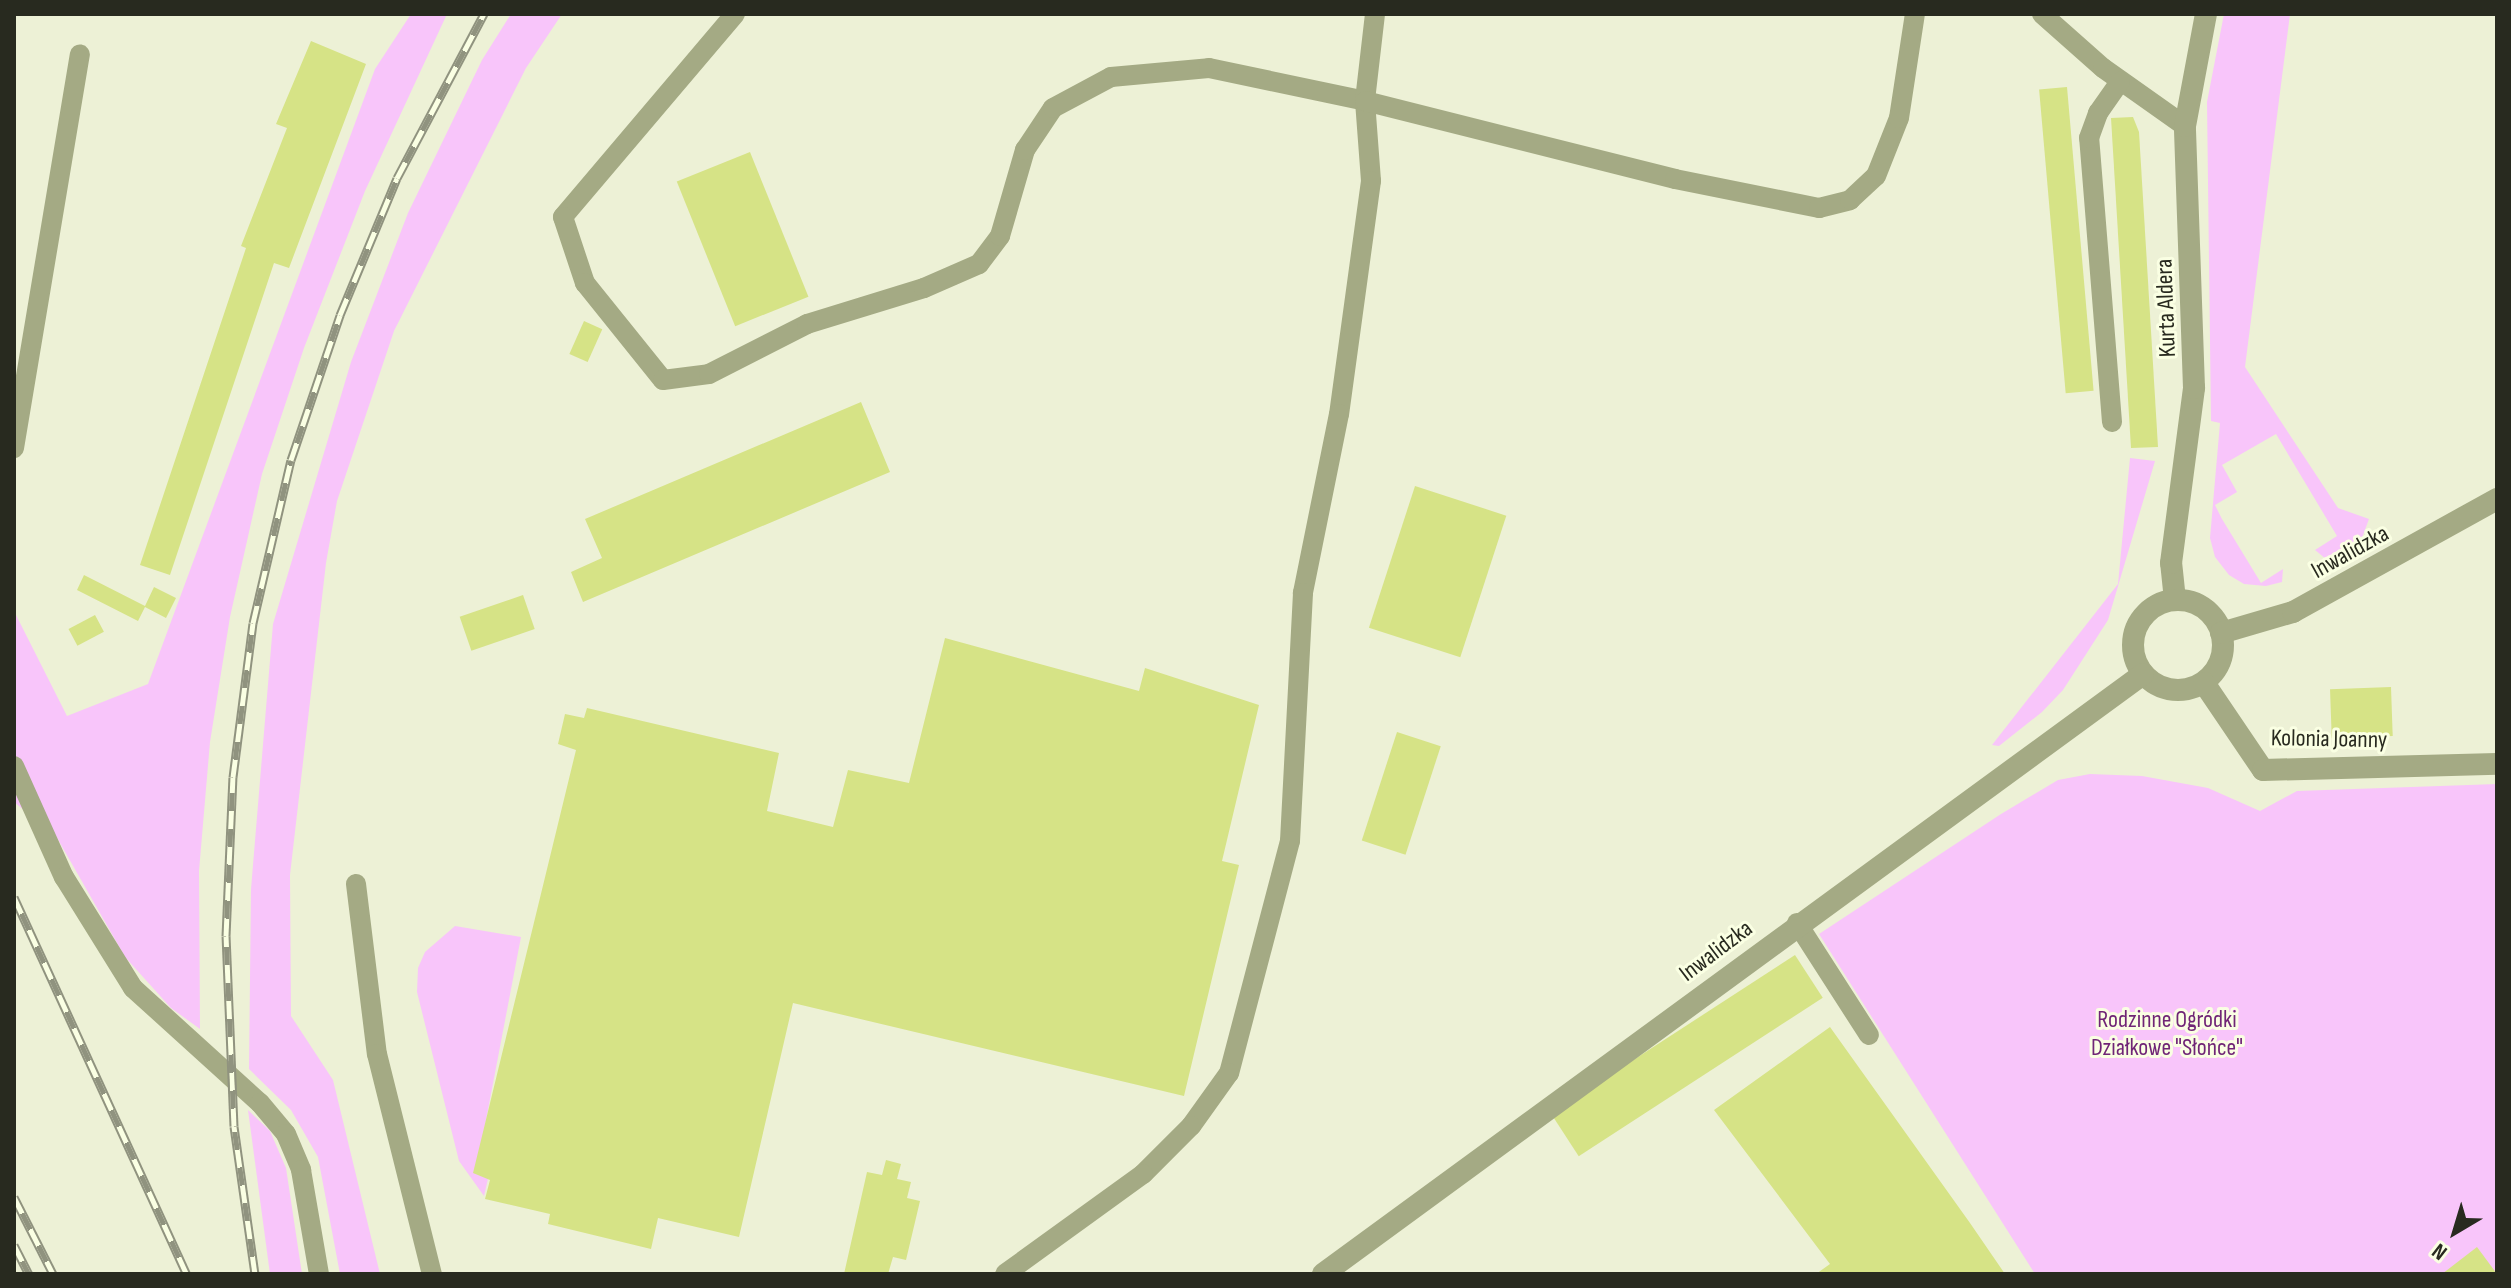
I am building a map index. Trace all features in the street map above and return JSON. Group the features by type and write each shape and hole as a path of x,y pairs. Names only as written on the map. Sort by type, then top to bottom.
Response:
{"street":[{"name":"Kurta Aldera","path":"2175,600 2171,563 2194,388 2185,126 2206,14"},
{"name":"Inwalidzka","path":"2221,633 2293,612 2497,499"},
{"path":"2175,600 2204,608 2221,633 2219,663 2204,683 2169,689 2143,674 2133,643 2137,626 2160,604 2175,600"},
{"name":"Inwalidzka","path":"1323,1274 1797,923 2143,674"},
{"name":"Kolonia Joanny","path":"2204,683 2263,770 2497,764"}],"lane":[{"path":"735,14 563,217 585,283 663,380 709,374 807,324 924,288 979,264 1000,236 1025,150 1053,108 1111,77 1209,68 1365,101 1675,179 1819,208 1850,200 1876,176 1899,118 1915,14"},
{"path":"1005,1274 1143,1174 1191,1126 1229,1073 1290,841 1303,593 1339,414 1371,181 1365,101 1375,14"},
{"path":"2042,14 2120,82 2185,126"},
{"path":"14,448 80,54"},
{"path":"2112,422 2089,138 2098,113 2120,82"},
{"path":"14,766 64,877 133,988 260,1103 286,1134 301,1170 319,1274"},
{"path":"356,884 377,1054 432,1274"},
{"path":"1797,923 1869,1035"}],"green space":[{"path":"411,14 447,14 365,191 304,348 262,474 230,617 210,742 199,871 200,1029 171,1008 125,957 56,836 14,802 14,611 67,716 148,684 375,69"},
{"path":"511,14 562,14 526,68 394,331 337,501 326,563 290,875 291,1016 333,1080 380,1274 340,1274 318,1157 291,1110 249,1069 251,889 273,624 351,362 408,213 482,60"},
{"path":"2224,14 2290,14 2245,367 2338,508 2369,519 2362,538 2326,559 2315,550 2337,536 2276,434 2222,465 2237,492 2215,505 2222,519 2261,583 2283,569 2282,582 2266,586 2244,584 2229,575 2215,557 2210,538 2220,423 2211,421 2207,102"},
{"path":"2130,458 2155,461 2108,620 2063,690 2042,712 1999,746 1992,745 2118,584"},
{"name":"Rodzinne Ogródki Działkowe \"Słońce\"","path":"2090,774 2142,776 2208,788 2260,811 2297,791 2497,784 2497,1274 2035,1274 1819,934 2058,780"},
{"path":"455,926 521,937 478,1162 491,1166 484,1196 459,1161 417,992 418,968 425,952"},
{"path":"248,1110 270,1131 286,1168 302,1274 270,1274"}],"building":[{"path":"311,41 366,64 289,268 274,263 170,575 140,565 246,248 241,246 287,128 276,124"},
{"path":"2067,87 2094,391 2066,393 2039,89"},
{"path":"2133,117 2139,132 2158,447 2131,448 2111,118"},
{"path":"750,152 808,297 735,326 677,182"},
{"path":"584,321 602,329 588,362 569,354"},
{"path":"861,402 890,472 583,602 571,572 602,558 585,519"},
{"path":"1415,486 1506,516 1460,657 1369,628"},
{"path":"84,575 145,606 154,587 176,598 166,618 145,607 138,621 77,590"},
{"path":"523,595 535,629 471,651 460,617"},
{"path":"95,615 104,632 77,646 69,629"},
{"path":"945,638 1139,691 1145,668 1259,705 1222,861 1239,865 1184,1096 793,1003 739,1237 658,1218 651,1249 548,1224 550,1214 485,1199 490,1180 473,1173 576,750 558,744 565,714 584,718 587,708 779,753 767,811 833,827 848,770 909,783"},
{"path":"2391,687 2393,736 2332,738 2330,689"},
{"path":"1397,732 1441,746 1406,855 1362,840"},
{"path":"1795,955 1823,998 1579,1156 1551,1113"},
{"path":"1830,1027 2005,1274 1816,1274 1830,1264 1714,1110"},
{"path":"886,1160 901,1164 897,1179 911,1182 907,1198 920,1201 906,1260 893,1257 888,1274 844,1274 867,1172 882,1175"},
{"path":"2477,1247 2497,1274 2442,1274"}],"railway":[{"path":"255,1274 234,1126 226,936 233,777 253,623 291,460 340,315 397,178 484,14"},
{"path":"14,897 187,1274"},
{"path":"14,1197 53,1274"},
{"path":"14,1245 29,1274"}]}
